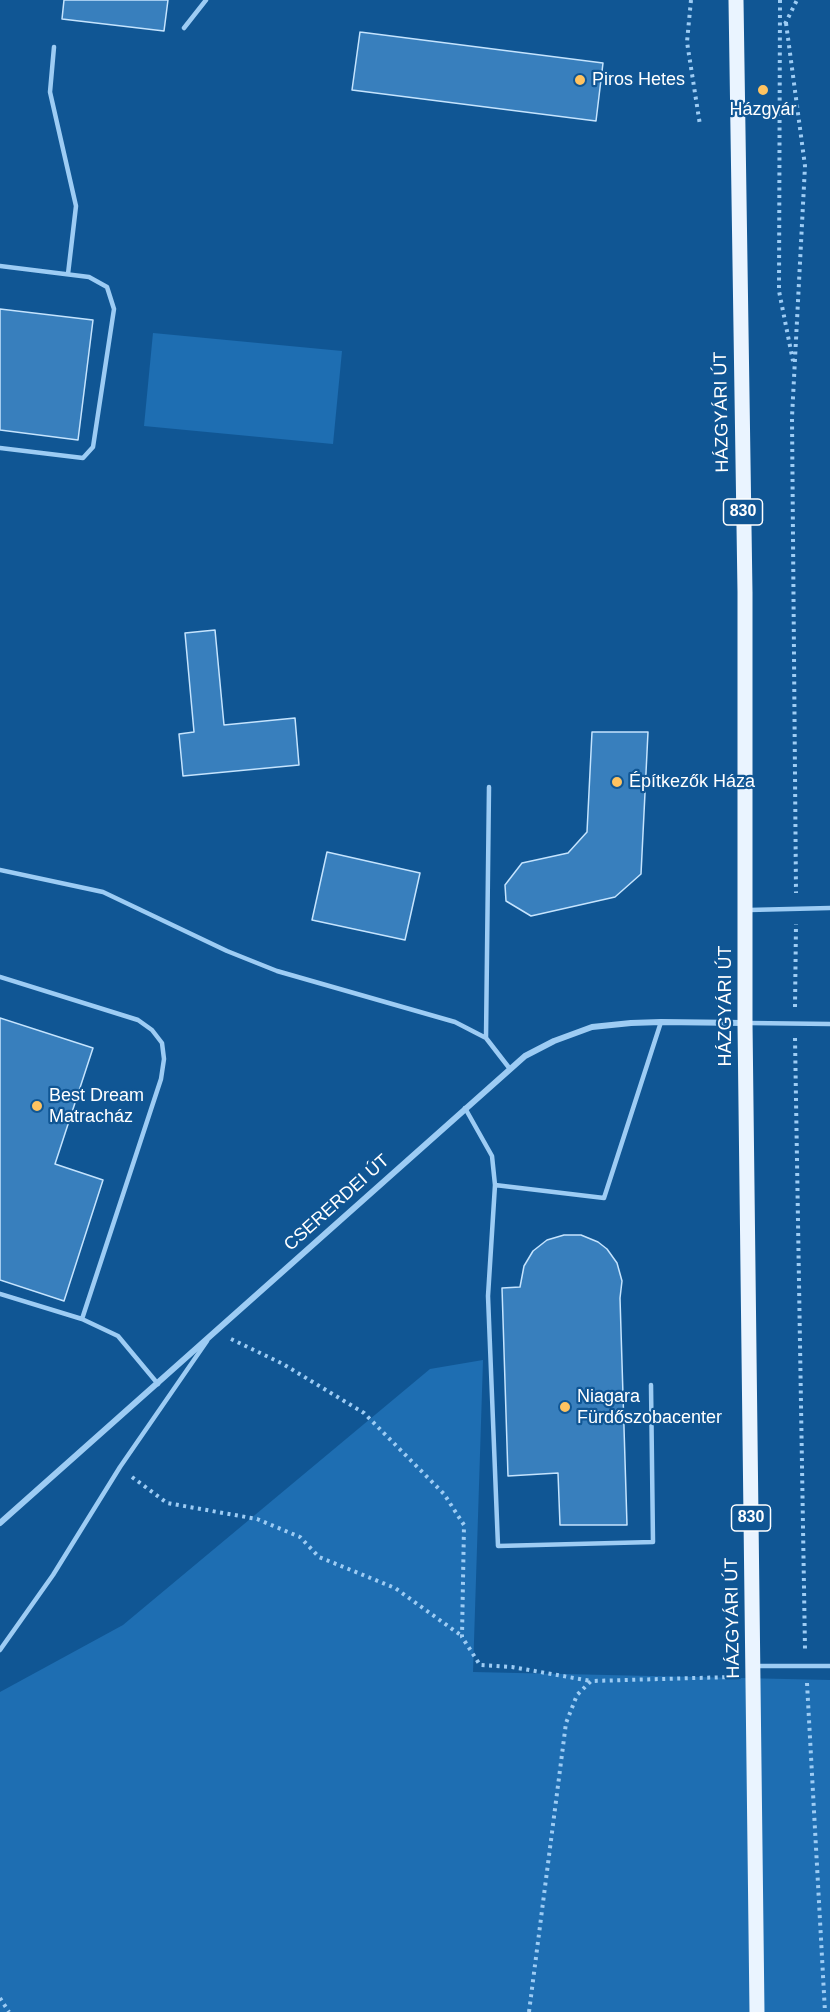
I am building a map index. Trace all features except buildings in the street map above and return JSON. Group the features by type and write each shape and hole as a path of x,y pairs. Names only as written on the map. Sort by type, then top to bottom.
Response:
{"main road":[{"name":"HÁZGYÁRI ÚT","path":"736,0 745,592 745,1023 757,2012"}],"street":[{"name":"CSERERDEI ÚT","path":"0,1523 525,1056 554,1041 592,1027 661,1022 745,1023"}],"lane":[{"path":"184,28 206,0"},
{"path":"54,47 50,92 76,206 68,274"},
{"path":"0,266 89,277 107,287 114,309 93,447 83,458 0,448"},
{"path":"486,1038 489,787"},
{"path":"0,870 103,892 227,951 277,971 455,1022 486,1038 510,1069"},
{"path":"745,910 830,908"},
{"path":"0,976 138,1020 152,1030 162,1043 164,1059 161,1079 82,1319"},
{"path":"495,1185 604,1198 661,1022"},
{"path":"745,1023 830,1024"},
{"path":"465,1108 492,1155 495,1185 488,1296 498,1546 652,1542 651,1385"},
{"path":"0,1294 82,1319 118,1336 158,1384"},
{"path":"0,1650 53,1575 120,1467 214,1331"},
{"path":"753,1671 830,1666"}],"path":[{"path":"691,0 687,42 700,125"},
{"path":"780,0 779,291 794,369"},
{"path":"780,34 797,0"},
{"path":"214,1331 283,1364 364,1413 444,1494 464,1525 462,1637"},
{"path":"120,1467 167,1503 257,1519 300,1537 319,1557 395,1588 462,1637 480,1665 512,1667 591,1681 753,1671"},
{"path":"529,2012 566,1723 577,1695 591,1681"},
{"path":"0,1998 9,2012"}],"shaded area":[{"path":"153,333 342,351 333,444 144,426"},
{"path":"483,1360 473,1672 830,1680 830,2012 0,2012 0,1692 123,1625 430,1369"}],"place":[{"name":"Piros Hetes","path":"580,80"},
{"name":"Házgyár","path":"763,90"},
{"name":"Építkezők Háza","path":"617,782"},
{"name":"Best Dream Matracház","path":"37,1106"},
{"name":"Niagara Fürdőszobacenter","path":"565,1407"}]}
